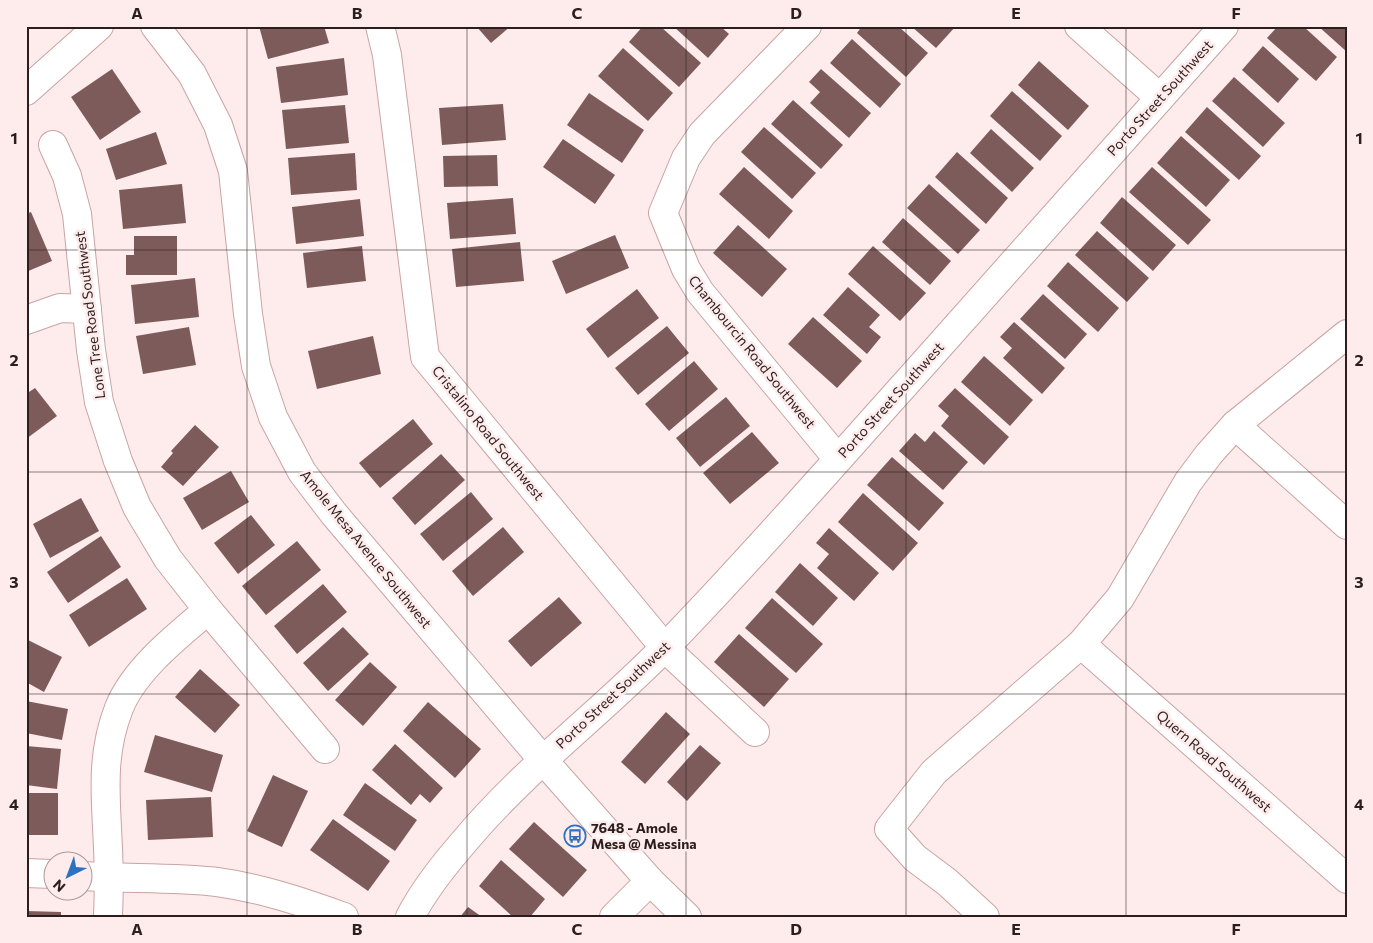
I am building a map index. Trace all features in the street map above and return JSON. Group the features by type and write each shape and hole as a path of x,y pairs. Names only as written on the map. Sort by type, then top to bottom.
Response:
{"street":[{"path":"26,91 99,26"},
{"name":"Amole Mesa Avenue Southwest","path":"154,26 192,74 218,125 233,171 248,314 256,366 273,417 302,472 334,514 543,760 650,881 687,917"},
{"name":"Cristalino Road Southwest","path":"380,26 387,55 425,357 665,648 755,732"},
{"name":"Chambourcin Road Southwest","path":"807,26 702,134 686,158 663,213 686,269 700,292 838,459"},
{"path":"1079,26 1160,98"},
{"name":"Porto Street Southwest","path":"410,917 420,898 487,814 665,648 838,459 1224,26"},
{"name":"Lone Tree Road Southwest","path":"53,145 67,176 77,214 86,308 99,402 118,461 134,500 168,559 208,610 325,749"},
{"path":"26,320 60,308 86,308"},
{"path":"985,917 947,882 915,858 889,829 934,772 1081,644 1120,598 1188,482 1209,454 1235,425 1347,334"},
{"path":"1235,425 1347,525"},
{"path":"108,917 95,877 104,771 119,707 144,669 181,632 208,610"},
{"name":"Quern Road Southwest","path":"1081,644 1347,879"},
{"path":"26,873 42,874"},
{"path":"95,877 217,882 261,890 344,917"},
{"path":"614,917 650,881"}],"building":[{"path":"259,26 324,26 329,43 268,59"},
{"path":"476,26 511,26 491,43"},
{"path":"643,26 660,26 701,63 679,87 629,42"},
{"path":"673,26 720,26 729,34 708,58"},
{"path":"862,26 898,26 928,53 906,77 857,33"},
{"path":"911,26 956,26 936,48"},
{"path":"1278,26 1303,26 1337,57 1316,81 1267,38"},
{"path":"1318,26 1347,26 1347,52"},
{"path":"852,39 901,84 880,108 830,63"},
{"path":"1263,46 1299,79 1278,103 1242,70"},
{"path":"623,48 673,93 648,121 598,76"},
{"path":"344,58 348,95 281,103 276,67"},
{"path":"1039,61 1089,106 1068,130 1018,85"},
{"path":"112,69 141,112 100,140 71,97"},
{"path":"821,69 871,113 849,138 810,103 820,92 809,82"},
{"path":"1234,77 1285,123 1263,147 1212,101"},
{"path":"1012,91 1062,136 1040,161 990,116"},
{"path":"589,93 644,130 622,163 567,125"},
{"path":"793,100 843,145 821,169 771,124"},
{"path":"503,104 506,140 442,145 439,108"},
{"path":"345,105 349,143 286,149 282,110"},
{"path":"1207,107 1261,156 1239,180 1185,132"},
{"path":"764,127 816,173 792,199 741,152"},
{"path":"991,129 1034,168 1012,192 970,153"},
{"path":"156,132 167,164 116,180 106,149"},
{"path":"1181,136 1230,180 1206,207 1157,163"},
{"path":"563,139 615,175 595,204 543,167"},
{"path":"957,152 1008,198 986,224 935,177"},
{"path":"355,153 357,190 291,195 288,158"},
{"path":"497,155 498,186 444,187 443,156"},
{"path":"744,167 793,211 769,239 719,194"},
{"path":"1152,167 1211,220 1188,245 1129,192"},
{"path":"182,184 186,223 123,229 119,190"},
{"path":"929,184 980,230 958,254 907,208"},
{"path":"1122,197 1176,245 1153,271 1100,223"},
{"path":"513,198 516,234 450,239 447,203"},
{"path":"360,199 364,236 296,244 292,207"},
{"path":"31,212 52,261 26,272 26,214"},
{"path":"903,218 951,261 930,285 882,242"},
{"path":"738,225 787,269 762,297 713,253"},
{"path":"1097,231 1149,278 1127,302 1075,255"},
{"path":"615,235 629,268 566,294 552,261"},
{"path":"134,236 177,236 177,275 126,275 126,255 134,255"},
{"path":"520,242 524,281 456,287 452,249"},
{"path":"362,246 366,281 307,288 303,253"},
{"path":"873,246 926,293 900,321 848,274"},
{"path":"1068,262 1119,308 1098,332 1047,286"},
{"path":"195,278 199,317 135,324 131,285"},
{"path":"848,287 880,315 869,327 881,337 867,354 823,315"},
{"path":"637,289 659,318 608,358 586,329"},
{"path":"1043,294 1087,334 1065,359 1020,319"},
{"path":"813,317 862,361 837,388 788,344"},
{"path":"1014,322 1065,368 1042,394 1003,358 1012,348 1000,337"},
{"path":"667,326 689,353 638,395 615,368"},
{"path":"189,327 196,365 143,374 136,336"},
{"path":"373,336 381,374 317,389 308,351"},
{"path":"984,356 1033,400 1010,426 961,382"},
{"path":"694,361 718,389 669,431 645,404"},
{"path":"35,388 57,416 26,439 26,394"},
{"path":"955,388 1009,437 984,465 941,426 949,416 938,406"},
{"path":"726,397 750,426 700,467 676,438"},
{"path":"413,419 433,444 380,488 359,463"},
{"path":"195,425 219,447 183,486 161,467 173,453 171,451"},
{"path":"934,431 968,462 943,490 899,451 915,433 925,442"},
{"path":"752,432 779,463 730,504 703,473"},
{"path":"441,454 465,480 415,525 392,498"},
{"path":"892,457 944,503 919,531 867,485"},
{"path":"231,471 249,502 202,530 183,498"},
{"path":"471,492 493,519 443,561 420,534"},
{"path":"863,493 918,543 893,571 838,522"},
{"path":"81,498 99,531 50,558 33,524"},
{"path":"251,515 275,545 238,574 214,543"},
{"path":"503,527 524,552 473,596 452,571"},
{"path":"829,528 879,573 854,601 817,568 829,554 816,543"},
{"path":"101,536 121,567 68,603 47,572"},
{"path":"297,541 321,570 266,615 242,586"},
{"path":"800,563 838,598 813,626 775,592"},
{"path":"127,578 147,609 89,647 69,615"},
{"path":"323,584 347,612 297,654 274,626"},
{"path":"559,597 582,623 531,667 508,641"},
{"path":"772,598 823,644 796,673 745,628"},
{"path":"343,627 369,654 328,691 303,663"},
{"path":"739,634 789,679 764,707 714,662"},
{"path":"26,639 62,657 44,692 26,682"},
{"path":"370,662 397,687 363,726 335,700"},
{"path":"200,669 240,705 215,733 175,697"},
{"path":"26,701 68,709 62,740 26,733"},
{"path":"428,702 481,749 455,778 403,731"},
{"path":"666,712 690,734 645,784 621,762"},
{"path":"155,735 223,755 212,792 144,772"},
{"path":"395,744 443,788 430,803 420,794 411,805 372,770"},
{"path":"700,745 721,763 687,801 667,782"},
{"path":"26,746 61,749 57,789 26,785"},
{"path":"273,775 308,791 282,847 247,831"},
{"path":"365,783 417,820 395,851 343,815"},
{"path":"26,793 58,793 58,835 26,835"},
{"path":"211,797 213,837 148,840 146,800"},
{"path":"333,819 390,861 368,891 310,850"},
{"path":"534,822 587,870 563,897 509,849"},
{"path":"501,860 545,899 530,917 513,917 479,886"},
{"path":"468,907 482,917 460,917"},
{"path":"26,911 61,912 61,917 26,917"}],"place":[{"name":"7648 - Amole Mesa @ Messina","path":"575,836"}]}
